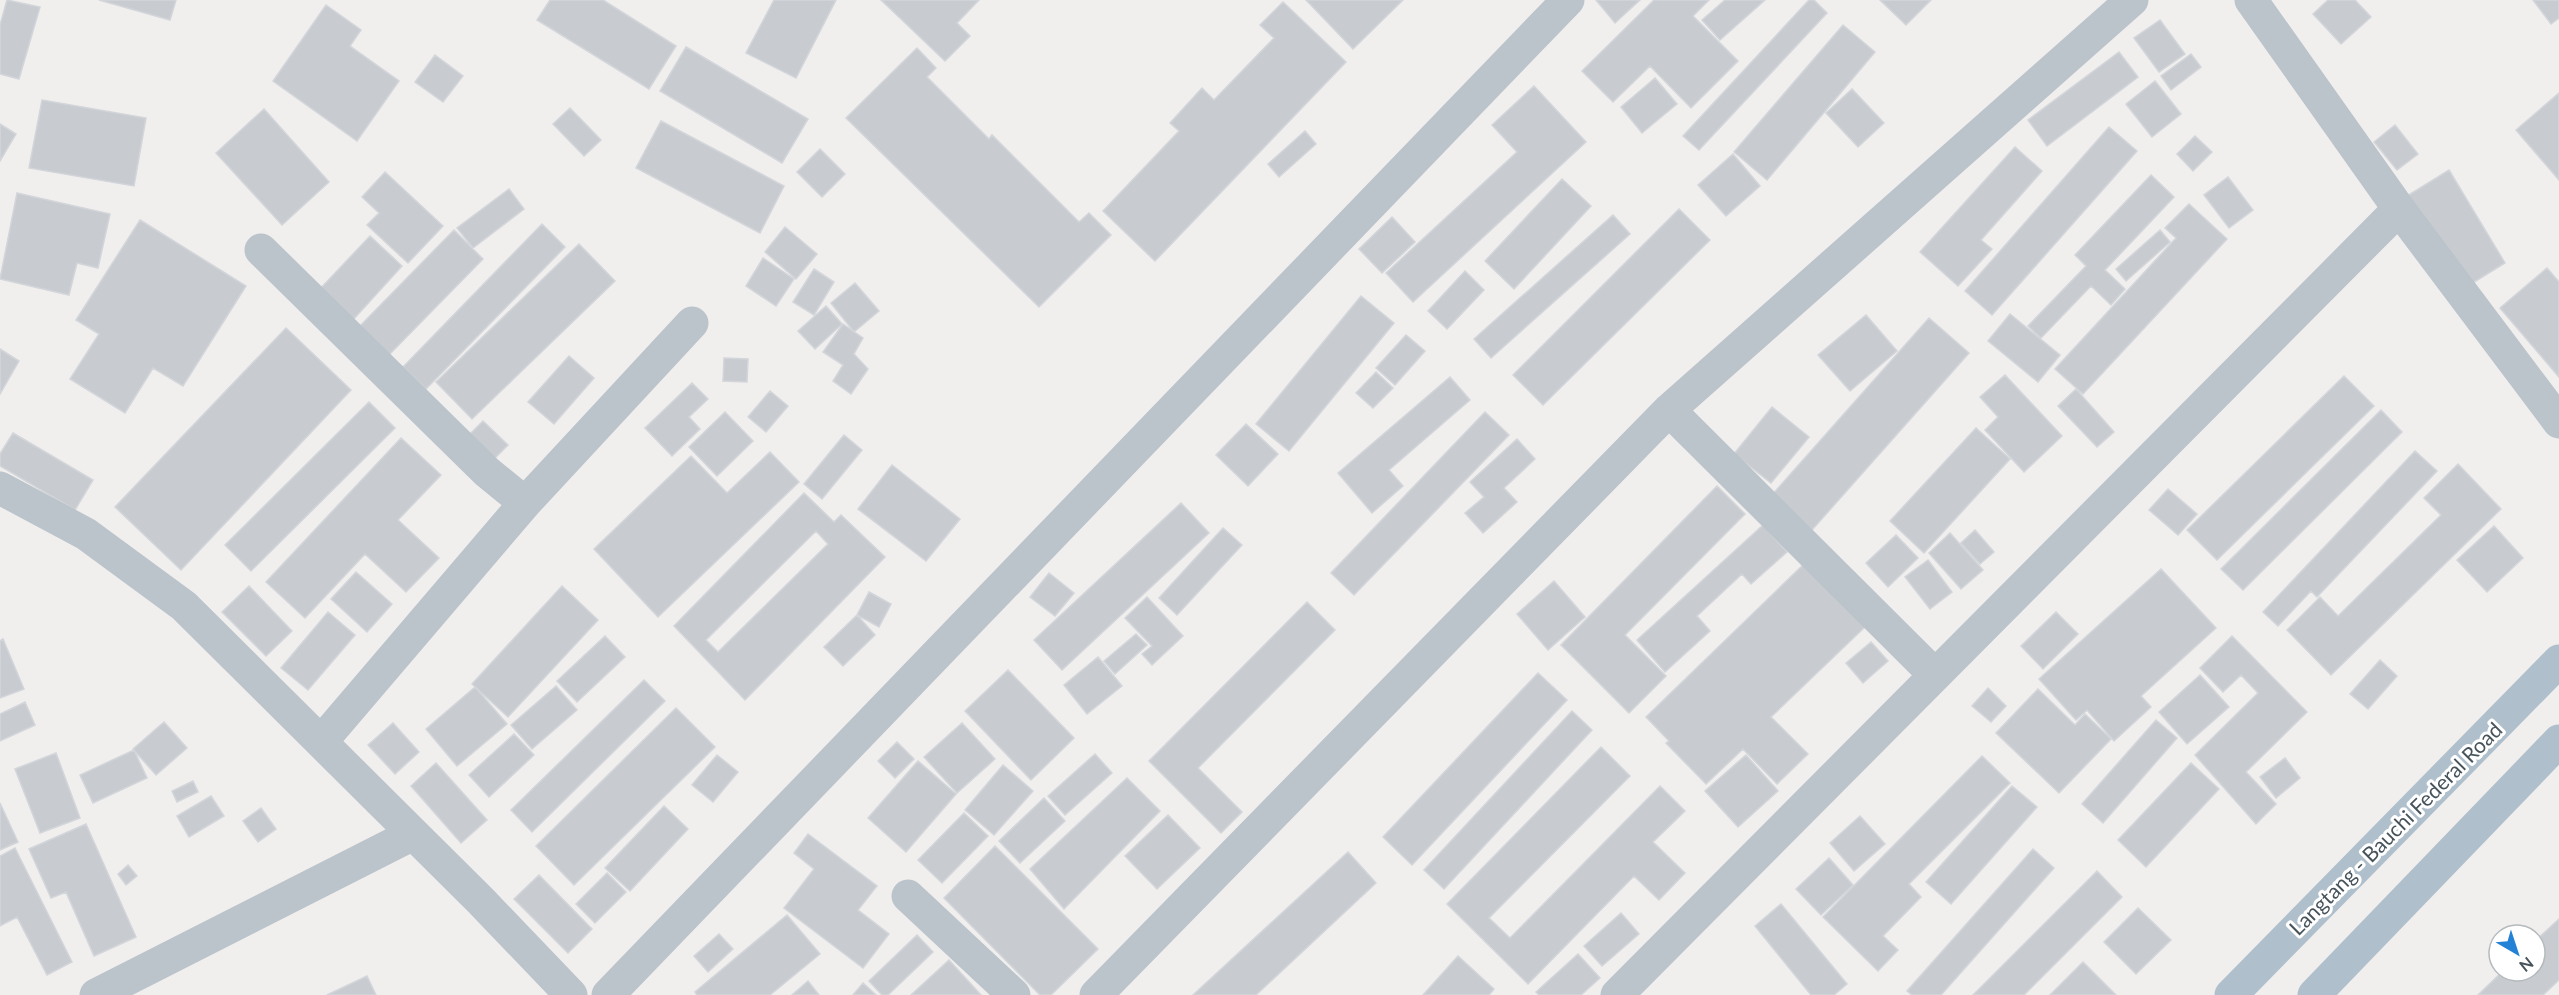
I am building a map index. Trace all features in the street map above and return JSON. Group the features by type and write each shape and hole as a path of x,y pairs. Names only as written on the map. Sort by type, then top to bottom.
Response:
{"main road":[{"name":"Langtang - Bauchi Federal Road","path":"2231,995 2559,661"},
{"path":"2314,995 2559,741"}],"street":[{"path":"608,995 1568,0"},
{"path":"1096,995 1669,410 2132,0"},
{"path":"2251,0 2399,209 2559,422"},
{"path":"1617,995 2399,209"},
{"path":"261,250 487,472 525,503"},
{"path":"321,742 525,503 692,323"},
{"path":"1669,410 1935,675"},
{"path":"0,488 86,534 184,606 571,995"},
{"path":"96,995 413,834"},
{"path":"908,896 1014,995"}],"building":[{"path":"7,0 40,7 19,79 0,74 0,25"},
{"path":"99,0 176,0 170,20"},
{"path":"550,0 603,0 676,46 649,89 537,20"},
{"path":"774,0 836,0 796,78 746,53"},
{"path":"881,0 979,0 957,23 970,36 945,61"},
{"path":"1306,0 1403,0 1353,49"},
{"path":"1596,0 1640,0 1615,23"},
{"path":"1654,0 1709,0 1693,16 1738,61 1691,108 1650,66 1613,102 1582,71"},
{"path":"1725,0 1765,0 1720,40 1702,20"},
{"path":"1809,0 1814,0 1827,13 1699,150 1683,136"},
{"path":"1880,0 1931,0 1906,25"},
{"path":"2328,0 2355,0 2371,17 2341,44 2313,14"},
{"path":"2533,0 2559,0 2559,18 2551,24"},
{"path":"1283,2 1346,62 1155,261 1103,211 1179,131 1170,123 1202,88 1214,100 1274,38 1260,25"},
{"path":"326,5 361,30 350,46 399,81 357,141 273,81"},
{"path":"2160,20 2185,54 2159,72 2134,38"},
{"path":"1843,25 1875,52 1767,180 1734,152"},
{"path":"686,47 808,119 782,163 660,91"},
{"path":"917,48 936,68 927,77 989,139 992,135 1079,222 1089,213 1111,235 1039,307 846,118"},
{"path":"2119,52 2138,77 2047,146 2028,120"},
{"path":"2191,54 2201,67 2171,90 2161,76"},
{"path":"435,55 463,76 443,102 415,82"},
{"path":"1655,78 1677,104 1642,133 1621,107"},
{"path":"2155,81 2181,114 2152,137 2126,104"},
{"path":"1534,86 1586,142 1413,302 1386,273 1517,152 1492,125"},
{"path":"1852,89 1884,123 1858,147 1826,113"},
{"path":"2559,93 2559,180 2516,130"},
{"path":"42,100 146,118 134,186 29,168"},
{"path":"570,108 601,140 584,156 553,124"},
{"path":"264,109 329,182 282,225 216,153"},
{"path":"661,121 784,186 760,233 636,168"},
{"path":"0,124 16,134 0,161"},
{"path":"2395,125 2418,154 2397,170 2374,142"},
{"path":"2109,127 2137,151 1992,315 1965,291"},
{"path":"1305,131 1316,144 1279,177 1268,164"},
{"path":"2195,136 2212,152 2193,171 2177,154"},
{"path":"2015,147 2042,171 1981,240 1992,249 1958,286 1920,252"},
{"path":"820,149 845,174 822,197 797,172"},
{"path":"1733,154 1760,186 1726,216 1698,185"},
{"path":"2449,170 2505,263 2463,289 2407,196"},
{"path":"385,172 443,226 408,263 367,225 379,213 362,197"},
{"path":"2151,175 2174,197 2105,270 2125,289 2111,305 2091,286 2041,338 2028,326 2086,266 2075,255"},
{"path":"2228,177 2253,210 2229,228 2204,195"},
{"path":"1562,179 1591,206 1514,289 1485,261"},
{"path":"509,189 524,209 473,248 457,228"},
{"path":"17,193 110,214 98,268 77,263 69,295 0,279"},
{"path":"2189,204 2227,239 2083,394 2055,369 2176,238 2165,228"},
{"path":"1679,209 1710,240 1543,405 1513,375"},
{"path":"1613,215 1630,234 1491,358 1474,339"},
{"path":"1392,217 1415,242 1382,273 1359,249"},
{"path":"140,220 246,286 183,386 153,368 125,413 70,379 99,334 76,320"},
{"path":"542,224 565,247 426,389 403,367"},
{"path":"785,227 817,254 796,279 765,252"},
{"path":"454,230 483,259 386,358 357,329"},
{"path":"2160,230 2170,242 2126,281 2116,269"},
{"path":"370,236 402,266 352,321 319,290"},
{"path":"579,244 615,281 472,419 436,382"},
{"path":"763,258 794,279 776,306 746,286"},
{"path":"2547,268 2559,282 2559,377 2500,308"},
{"path":"814,269 834,282 814,315 793,302"},
{"path":"1465,271 1484,290 1447,329 1428,311"},
{"path":"855,283 879,311 854,332 831,303"},
{"path":"1361,296 1394,323 1289,451 1256,424"},
{"path":"826,306 842,324 815,349 798,331"},
{"path":"2010,314 2060,355 2038,382 1988,341"},
{"path":"1866,315 1897,351 1850,391 1818,355"},
{"path":"1929,318 1969,353 1812,530 1772,495"},
{"path":"843,324 863,338 854,354 868,369 851,394 833,381 843,365 823,352"},
{"path":"286,328 351,390 181,570 115,507"},
{"path":"1406,335 1425,351 1395,385 1376,368"},
{"path":"0,349 19,361 0,394"},
{"path":"569,356 594,378 554,424 528,402"},
{"path":"724,358 748,359 747,382 723,381"},
{"path":"1376,372 1393,388 1373,408 1356,393"},
{"path":"2005,375 2062,436 2024,472 1985,430 1998,417 1980,397"},
{"path":"2344,376 2374,406 2217,560 2187,530"},
{"path":"1450,377 1470,400 1389,470 1403,486 1372,513 1338,473"},
{"path":"692,383 708,399 689,417 700,429 672,456 645,428"},
{"path":"2076,389 2114,432 2097,447 2058,406"},
{"path":"770,391 788,406 766,432 748,417"},
{"path":"369,402 395,428 251,571 225,545"},
{"path":"1772,407 1809,437 1771,483 1734,454"},
{"path":"2381,410 2402,432 2243,590 2221,569"},
{"path":"725,412 753,441 717,476 689,447"},
{"path":"1485,412 1509,435 1354,595 1331,573"},
{"path":"483,421 508,445 492,461 467,437"},
{"path":"1246,424 1278,454 1248,486 1216,455"},
{"path":"1976,428 2010,459 1924,553 1890,521"},
{"path":"13,433 93,480 75,510 0,466 0,454"},
{"path":"844,435 862,450 822,499 804,484"},
{"path":"401,438 441,475 398,520 439,558 406,592 365,554 305,618 266,582"},
{"path":"1517,439 1535,459 1504,488 1517,502 1483,533 1465,513 1484,497 1470,482"},
{"path":"2415,451 2437,471 2317,597 2311,591 2278,626 2263,612"},
{"path":"770,452 799,482 658,617 594,549 691,456 727,493"},
{"path":"2458,464 2501,509 2331,675 2287,630 2320,597 2338,616 2441,515 2424,498"},
{"path":"892,465 960,519 926,561 858,509"},
{"path":"1717,486 1745,514 1625,635 1666,676 1629,713 1561,645"},
{"path":"2168,489 2197,514 2178,535 2149,510"},
{"path":"804,493 834,522 841,515 885,557 745,700 674,626","holes":["816,531 828,544 718,652 706,640"]},
{"path":"1181,503 1209,533 1062,670 1034,640"},
{"path":"1763,525 1787,552 1751,584 1742,574 1697,616 1710,631 1665,672 1637,640"},
{"path":"2494,526 2523,558 2487,592 2457,560"},
{"path":"1223,528 1242,545 1177,615 1159,598"},
{"path":"1975,530 1994,552 1980,564 1961,543"},
{"path":"1950,533 1983,570 1961,589 1929,553"},
{"path":"1896,535 1918,558 1888,587 1866,563"},
{"path":"1928,560 1952,592 1930,609 1905,577"},
{"path":"1806,562 1867,625 1771,717 1808,754 1777,784 1743,749 1706,784 1666,743 1669,741 1646,717"},
{"path":"2161,569 2216,628 2141,696 2151,707 2114,741 2087,710 2076,720 2039,679"},
{"path":"356,572 392,604 367,632 331,599"},
{"path":"1049,573 1074,593 1055,616 1030,597"},
{"path":"1554,581 1585,617 1548,650 1517,614"},
{"path":"249,586 292,631 266,656 222,612"},
{"path":"562,586 598,620 508,717 472,684"},
{"path":"869,592 891,604 879,627 857,615"},
{"path":"1147,597 1183,636 1152,665 1142,654 1152,646 1125,618"},
{"path":"1307,602 1335,630 1198,768 1242,812 1221,833 1149,761"},
{"path":"328,612 355,635 308,690 281,668"},
{"path":"2056,612 2078,634 2043,669 2021,646"},
{"path":"857,615 875,635 843,666 824,647"},
{"path":"1136,634 1147,645 1115,674 1104,661"},
{"path":"605,636 625,657 577,702 557,681"},
{"path":"2232,636 2307,712 2246,772 2276,804 2256,824 2195,755 2258,693 2241,675 2223,692 2200,668"},
{"path":"3,639 24,689 0,698 0,641"},
{"path":"1871,642 1888,661 1863,683 1846,663"},
{"path":"1098,657 1122,686 1087,714 1064,685"},
{"path":"2380,660 2397,676 2368,709 2350,694"},
{"path":"1008,670 1074,738 1031,780 965,711"},
{"path":"1538,673 1567,700 1412,865 1383,837"},
{"path":"2200,675 2229,707 2187,744 2159,712"},
{"path":"644,680 665,701 532,832 511,810"},
{"path":"556,686 577,710 532,749 511,725"},
{"path":"475,687 507,724 457,766 426,729"},
{"path":"1988,688 2006,706 1991,722 1972,706"},
{"path":"2038,689 2075,725 2085,714 2111,739 2059,793 1996,733"},
{"path":"25,702 35,725 0,741 0,714"},
{"path":"676,708 715,747 574,885 536,846"},
{"path":"1572,711 1592,730 1444,889 1424,870"},
{"path":"2156,720 2177,738 2103,823 2082,804"},
{"path":"164,722 187,748 156,775 133,749"},
{"path":"393,723 419,752 395,774 368,745"},
{"path":"962,723 995,759 957,793 924,757"},
{"path":"514,734 534,755 489,797 469,775"},
{"path":"897,742 914,759 895,778 878,761"},
{"path":"1601,747 1630,776 1489,918 1510,938 1660,786 1685,811 1653,842 1685,873 1659,900 1634,876 1528,984 1447,904"},
{"path":"134,750 147,778 93,803 80,775"},
{"path":"56,753 80,818 40,833 15,769"},
{"path":"1095,754 1112,773 1065,815 1048,796"},
{"path":"717,755 738,772 713,802 692,785"},
{"path":"1746,755 1778,791 1738,827 1705,791"},
{"path":"1982,756 2010,783 1909,884 1921,897 1883,936 1898,950 1878,971 1823,917"},
{"path":"2285,758 2300,778 2276,798 2260,777"},
{"path":"918,761 956,794 906,852 868,818"},
{"path":"436,763 487,820 461,843 411,786"},
{"path":"2191,763 2219,789 2146,867 2118,840"},
{"path":"1003,765 1033,791 994,835 965,810"},
{"path":"1127,778 1160,811 1064,909 1030,869"},
{"path":"193,781 198,792 177,802 172,791"},
{"path":"2012,786 2037,807 1951,904 1926,882"},
{"path":"211,796 224,816 189,837 177,816"},
{"path":"1044,798 1065,821 1020,863 999,841"},
{"path":"0,803 18,842 0,850"},
{"path":"664,806 688,829 630,891 605,868"},
{"path":"261,808 276,829 258,842 243,821"},
{"path":"964,813 988,836 942,883 918,860"},
{"path":"1168,815 1200,848 1157,889 1125,856"},
{"path":"1860,816 1885,844 1854,871 1830,843"},
{"path":"86,824 136,937 94,956 66,892 51,898 29,849"},
{"path":"808,834 877,886 858,910 889,934 863,968 784,908 814,869 794,853"},
{"path":"995,846 1098,949 1051,995 1040,995 944,898"},
{"path":"15,848 72,962 47,975 17,917 0,926 0,856"},
{"path":"2033,849 2054,868 1941,995 1912,995 1907,991"},
{"path":"1348,852 1376,883 1256,995 1193,995"},
{"path":"1829,858 1853,885 1821,915 1796,889"},
{"path":"128,865 137,876 126,885 118,874"},
{"path":"2097,871 2122,897 2024,995 1973,995"},
{"path":"607,873 626,892 595,923 576,904"},
{"path":"539,875 592,929 568,953 514,899"},
{"path":"1781,904 1847,984 1834,995 1811,995 1755,926"},
{"path":"2138,908 2171,940 2136,974 2104,942"},
{"path":"1621,913 1639,934 1602,966 1584,946"},
{"path":"787,915 820,954 770,995 697,995 695,992"},
{"path":"2559,919 2559,980 2543,995 2478,995 2490,983 2547,983 2547,930"},
{"path":"719,934 733,949 708,972 694,956"},
{"path":"917,935 933,952 888,995 882,995 869,981"},
{"path":"1578,954 1600,978 1581,995 1539,995 1536,992"},
{"path":"1458,956 1494,989 1489,995 1423,995"},
{"path":"949,960 981,995 911,995"},
{"path":"2083,962 2116,995 2050,995"},
{"path":"367,976 376,995 327,995"},
{"path":"808,981 819,995 792,995"},
{"path":"863,983 876,995 853,995"}]}
